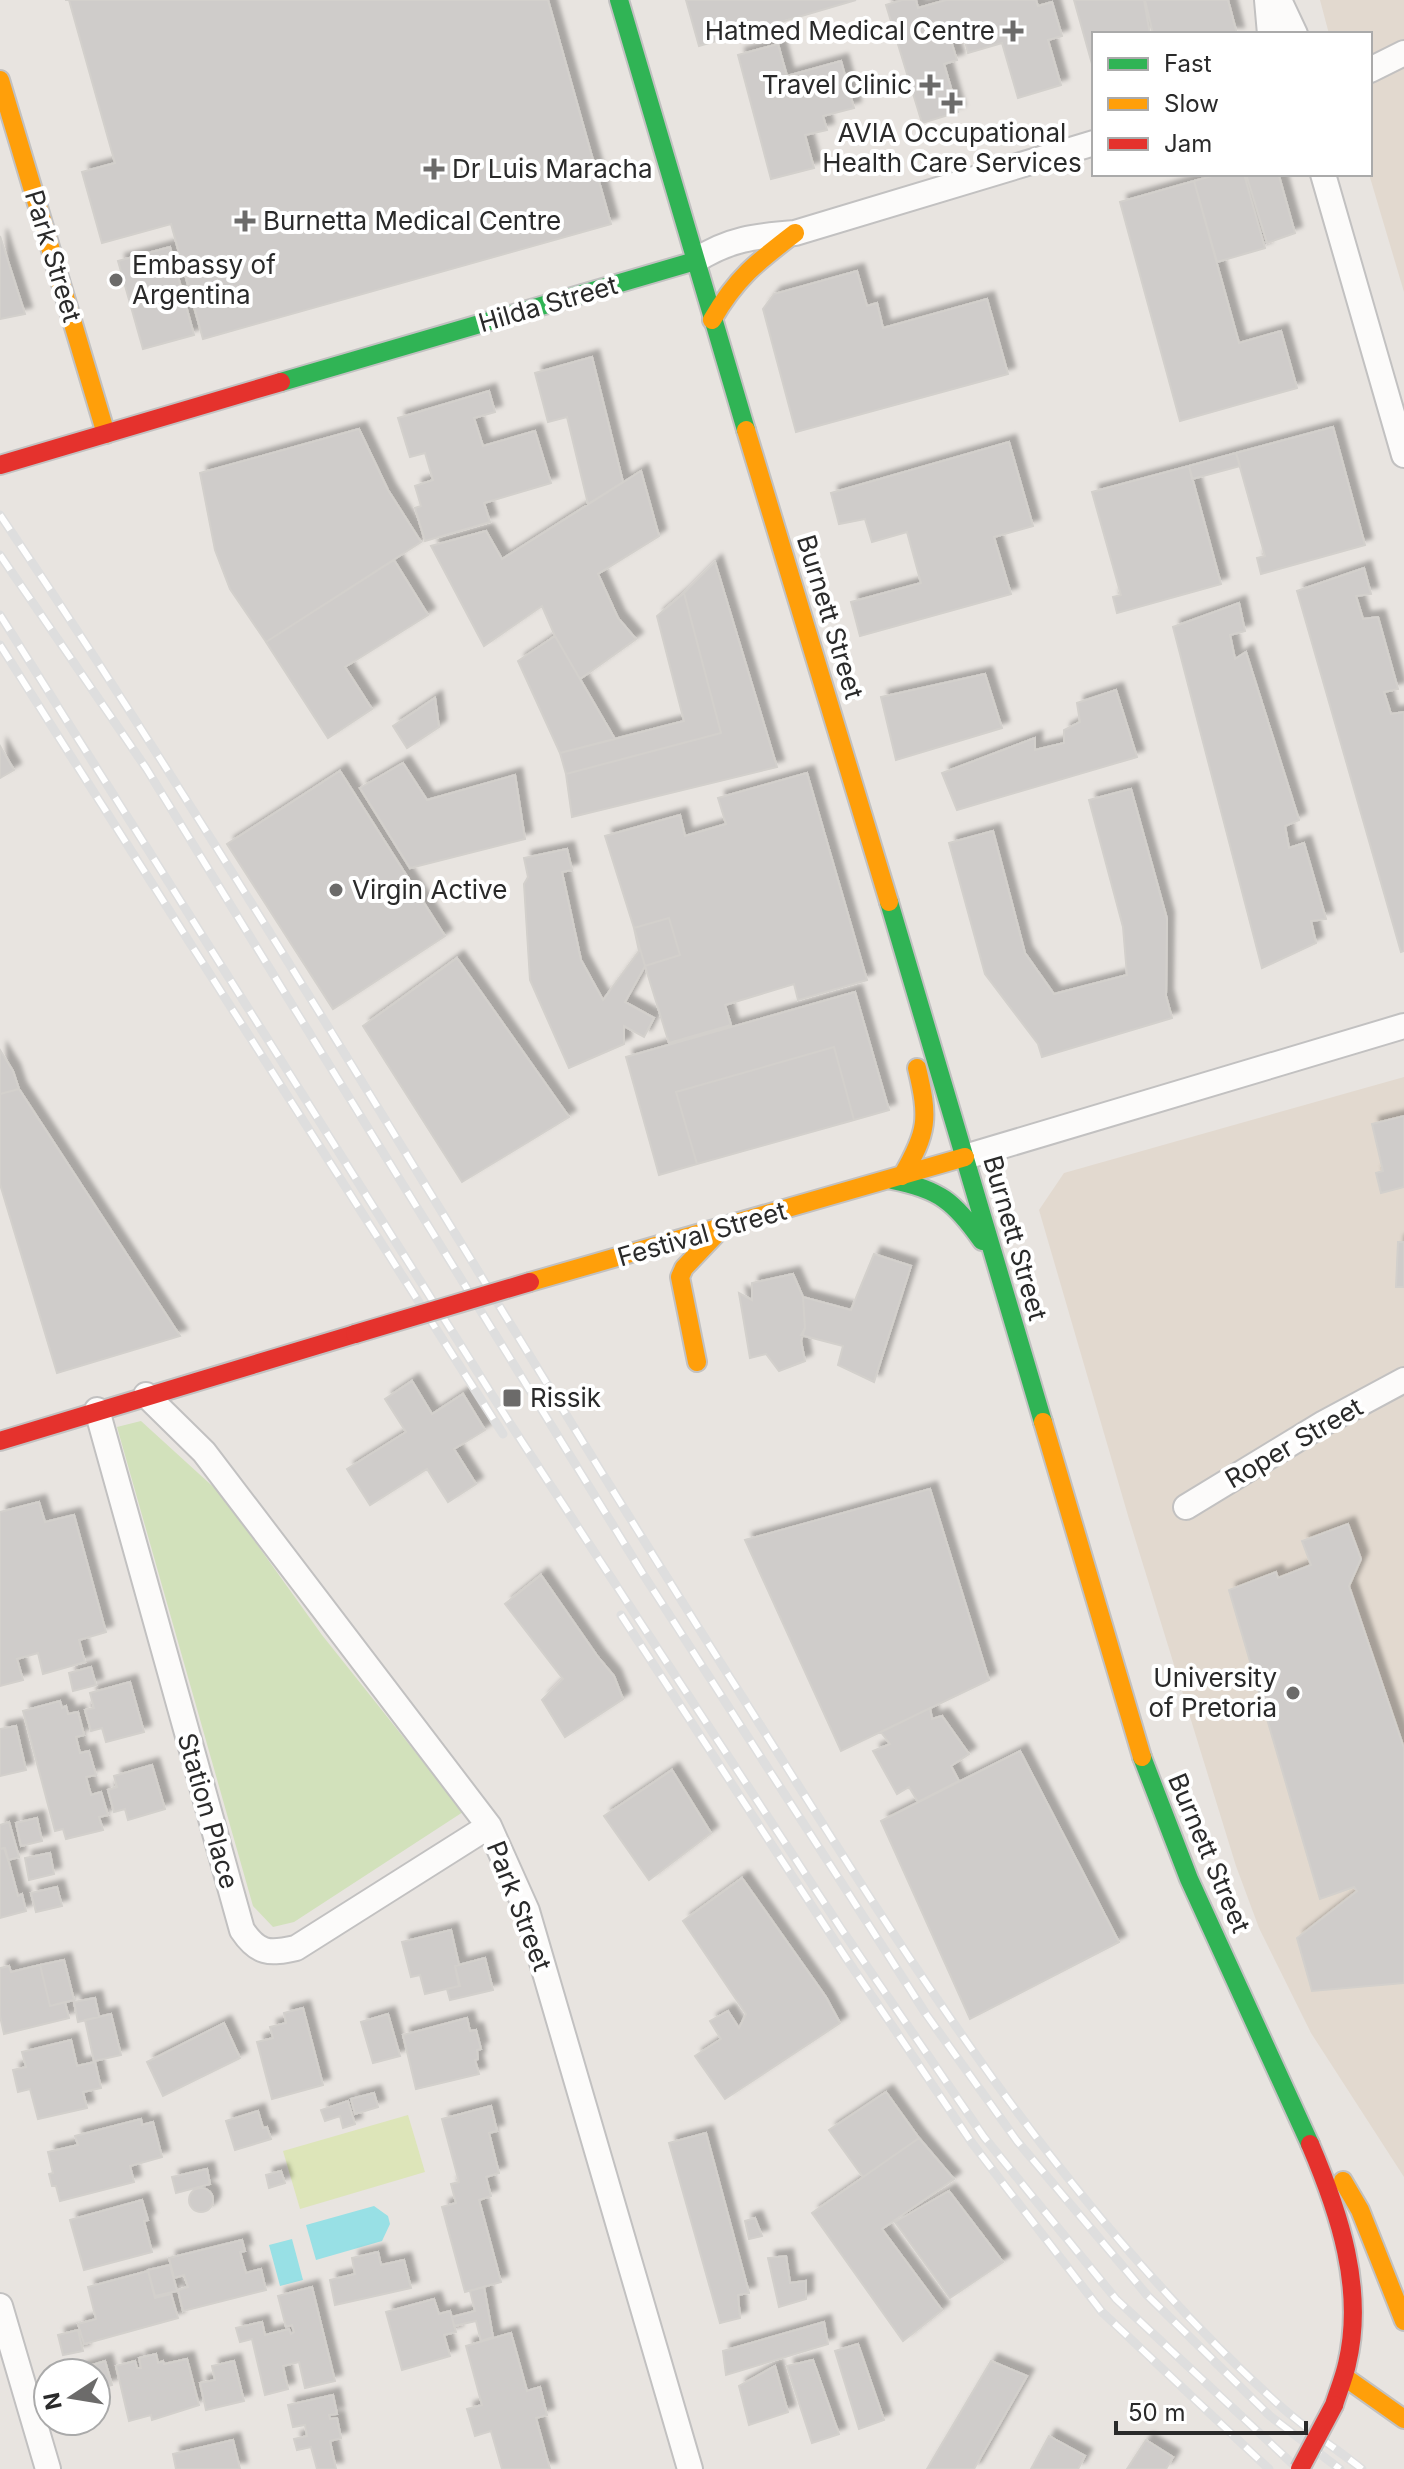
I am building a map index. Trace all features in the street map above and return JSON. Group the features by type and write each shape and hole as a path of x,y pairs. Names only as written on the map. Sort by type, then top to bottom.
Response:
{"street":[{"name":"Burnett Street","path":"619,0 1139,1747 1163,1817 1337,2208 1350,2263 1353,2340 1346,2378 1300,2469"},
{"path":"1267,0 1270,32"},
{"path":"1279,0 1294,32"},
{"path":"1372,53 1404,53"},
{"path":"1372,69 1404,53"},
{"name":"Park Street","path":"0,80 106,434"},
{"name":"Hilda Street","path":"0,465 695,261 716,247 756,236 795,233 1092,144"},
{"path":"1324,176 1404,455"},
{"path":"712,320 724,299 750,267 795,233"},
{"path":"883,881 883,937 901,1009"},
{"name":"Festival Street","path":"0,1441 146,1395 895,1178 1404,1026"},
{"path":"913,1052 928,1110 926,1133 895,1178 944,1194 960,1209 994,1258"},
{"path":"697,1362 680,1277 684,1268 721,1229"},
{"name":"Roper Street","path":"1186,1507 1324,1423 1404,1380"},
{"name":"Park Street","path":"146,1395 204,1452 489,1826 527,1911 690,2469"},
{"name":"Station Place","path":"97,1410 214,1834 242,1930 252,1945 272,1953 296,1948 489,1826"},
{"path":"1262,2038 1360,2210 1404,2321"},
{"path":"0,2306 48,2469"},
{"path":"1346,2378 1404,2419"}],"shaded area":[{"path":"1320,0 1404,0 1404,292 1370,176 1372,176 1372,32 1328,32"},
{"name":"University of Pretoria","path":"1404,1077 1404,2177 1311,2033 1259,1928 1236,1866 1129,1519 1039,1210 1064,1173"}],"green space":[{"path":"141,1421 220,1493 322,1635 463,1812 294,1922 273,1927 253,1906 117,1427"},
{"path":"408,2115 425,2172 300,2209 283,2151"}],"water":[{"path":"374,2206 388,2216 390,2224 382,2241 316,2260 306,2225"},
{"path":"292,2239 303,2280 280,2286 269,2245"}],"building":[{"path":"69,0 548,0 611,224 203,339 171,224 102,243 82,172 115,163"},
{"path":"686,0 856,0 699,46"},
{"name":"Hatmed Medical Centre","path":"916,0 918,8 946,0 1036,0 1038,6 1052,2 1062,36 1048,40 1061,85 1018,98 1002,43 968,53 964,37 951,41 957,60 944,64 958,112 922,123 886,5"},
{"path":"1074,0 1144,0 1150,32 1092,32 1092,64"},
{"path":"1145,0 1228,0 1236,32 1153,32"},
{"path":"778,44 787,76 841,61 854,108 823,116 827,130 805,135 814,168 771,179 738,55"},
{"path":"1212,176 1245,176 1265,248 1217,262 1194,181"},
{"path":"1247,176 1279,176 1295,233 1267,243"},
{"path":"1194,181 1239,343 1281,331 1297,388 1180,421 1120,202"},
{"path":"0,236 25,314 0,319"},
{"path":"170,247 194,335 143,349 118,261"},
{"path":"857,271 867,306 877,303 883,328 987,299 1008,374 796,432 763,309 774,294"},
{"path":"592,357 623,482 588,504 567,417 548,422 535,373"},
{"path":"489,391 495,412 474,418 483,446 535,431 551,483 484,503 490,522 425,541 415,508 421,506 415,486 433,480 425,453 410,457 398,418"},
{"path":"1333,427 1365,545 1261,574 1257,558 1265,556 1236,453"},
{"path":"359,429 388,490 421,542 266,642 230,589 215,550 200,473"},
{"path":"1009,442 1033,526 994,537 1011,594 860,636 851,602 921,583 907,532 872,542 865,519 839,524 831,493"},
{"path":"1236,453 1240,466 1192,479 1189,466"},
{"path":"1189,466 1221,584 1117,613 1113,597 1121,595 1092,492"},
{"path":"641,471 659,536 598,574 618,618 636,639 580,679 542,606 484,646 431,546 486,531 502,559"},
{"path":"394,560 428,615 345,667 372,709 328,738 266,642"},
{"path":"715,562 777,767 572,817 566,774 721,733 684,593"},
{"path":"1364,568 1371,594 1356,596 1363,619 1378,617 1398,689 1384,692 1391,714 1404,712 1404,951 1401,952 1297,591"},
{"path":"684,593 721,733 566,774 560,753 684,721 657,616"},
{"path":"1239,603 1245,631 1230,635 1235,659 1246,652 1299,820 1285,826 1289,848 1304,843 1326,919 1311,921 1316,943 1262,968 1173,627"},
{"path":"555,636 615,739 560,753 518,661"},
{"path":"985,674 1002,728 896,760 881,697"},
{"path":"1116,690 1137,757 957,810 942,773 1035,738 1035,750 1064,743 1064,730 1080,722 1077,703"},
{"path":"435,698 439,727 407,748 393,726"},
{"path":"0,746 14,770 0,778"},
{"path":"403,763 427,800 515,775 525,839 410,868 360,788"},
{"name":"Virgin Active","path":"340,771 445,936 333,1009 227,844"},
{"path":"807,773 867,980 798,1000 794,984 725,1005 731,1025 669,1043 645,966 625,1002 654,1018 644,1037 624,1026 624,1044 569,1068 530,980 524,884 528,877 524,858 567,849 572,870 562,872 581,960 603,1000 639,951 605,836 680,815 685,836 726,824 718,798"},
{"path":"1131,789 1167,919 1166,996 1172,1018 1042,1057 1038,1044 985,974 949,843 993,831 1025,953 1054,994 1127,975 1123,927 1089,800"},
{"path":"669,918 680,955 645,966 634,928"},
{"path":"457,958 569,1117 462,1182 363,1026"},
{"path":"855,992 889,1110 854,1120 834,1047 676,1092 697,1164 659,1175 626,1057"},
{"path":"834,1047 854,1120 697,1164 676,1092"},
{"path":"0,1050 13,1071 19,1089 0,1094"},
{"path":"19,1089 180,1336 57,1373 0,1184 0,1094"},
{"path":"1404,1116 1404,1187 1381,1193 1376,1173 1383,1171 1372,1124"},
{"path":"1398,1242 1404,1242 1404,1287 1396,1287"},
{"path":"874,1254 911,1266 874,1382 838,1365 843,1346 801,1335 805,1328 803,1297 851,1310"},
{"path":"793,1274 803,1297 805,1328 801,1341 805,1361 779,1371 766,1354 750,1358 739,1293 752,1300 752,1283"},
{"path":"412,1381 432,1414 463,1394 485,1430 454,1449 476,1484 448,1502 427,1469 370,1505 347,1469 406,1432 385,1399"},
{"path":"930,1489 989,1680 841,1751 745,1540"},
{"path":"39,1502 45,1522 74,1515 106,1632 79,1640 85,1662 43,1674 38,1653 17,1659 23,1680 0,1686 0,1512"},
{"path":"1348,1524 1361,1559 1349,1586 1404,1748 1404,1983 1312,1991 1297,1938 1357,1891 1354,1887 1320,1899 1229,1590 1276,1572 1278,1578 1311,1565 1302,1541"},
{"path":"541,1575 614,1676 623,1699 565,1737 542,1700 563,1679 505,1604"},
{"path":"91,1667 96,1685 73,1691 69,1673"},
{"path":"130,1682 144,1732 106,1742 102,1728 91,1731 85,1710 94,1708 90,1693"},
{"path":"60,1701 62,1708 66,1706 68,1714 78,1712 84,1735 76,1737 80,1753 89,1751 96,1775 86,1777 91,1795 101,1792 108,1815 99,1817 103,1830 66,1839 63,1829 55,1831 23,1711"},
{"path":"930,1708 932,1719 942,1716 969,1754 951,1766 959,1781 918,1802 909,1787 897,1794 873,1751 890,1744 881,1732"},
{"path":"16,1726 26,1770 0,1776 0,1729"},
{"path":"1020,1751 1119,1942 970,2019 881,1821"},
{"path":"152,1765 165,1809 128,1820 125,1809 114,1812 108,1790 117,1787 114,1776"},
{"path":"672,1770 711,1833 649,1880 604,1816"},
{"path":"37,1818 42,1841 21,1846 16,1823"},
{"path":"9,1822 19,1857 8,1860 4,1848 0,1849 0,1825"},
{"path":"5,1848 18,1896 22,1894 26,1911 0,1918 0,1849"},
{"path":"50,1853 54,1874 29,1880 25,1858"},
{"path":"742,1878 826,1997 840,2023 725,2099 695,2056 721,2039 710,2021 728,2011 739,2028 746,2014 683,1921"},
{"path":"57,1887 62,1906 36,1912 31,1893"},
{"path":"451,1930 459,1965 455,1966 459,1986 425,1994 420,1975 411,1977 402,1942"},
{"path":"485,1958 493,1990 450,2000 447,1989 460,1986 455,1966"},
{"path":"64,1960 74,2000 50,2006 40,1965"},
{"path":"40,1965 50,2006 65,2002 69,2018 4,2034 0,2016 0,1968 9,1966 11,1972"},
{"path":"95,1998 99,2017 78,2022 74,2002"},
{"path":"303,2008 323,2085 272,2099 257,2042 273,2038 270,2027 286,2023 284,2013"},
{"path":"111,2014 121,2055 94,2061 85,2020"},
{"path":"388,2014 400,2056 373,2063 361,2022"},
{"path":"467,2018 470,2031 476,2030 481,2049 477,2050 478,2059 475,2060 479,2074 416,2089 403,2035"},
{"path":"224,2023 240,2058 163,2096 147,2062"},
{"path":"71,2040 77,2066 95,2062 101,2088 83,2092 87,2108 38,2119 30,2089 18,2092 13,2070 26,2067 22,2052"},
{"path":"886,2092 919,2138 863,2177 829,2130"},
{"path":"374,2093 378,2107 355,2114 351,2099"},
{"path":"348,2101 355,2124 343,2128 340,2116 325,2121 321,2110"},
{"path":"491,2106 497,2131 489,2133 499,2173 486,2177 491,2196 479,2200 501,2282 465,2292 442,2207 456,2203 451,2184 459,2182 442,2119"},
{"path":"258,2111 263,2128 267,2127 271,2139 235,2150 226,2121"},
{"path":"141,2119 142,2125 153,2122 162,2157 130,2166 134,2182 60,2201 49,2174 53,2173 48,2152 78,2145 75,2136"},
{"path":"706,2133 749,2293 738,2295 740,2318 720,2323 669,2143"},
{"path":"919,2138 954,2179 882,2229 942,2310 903,2341 812,2213"},
{"path":"207,2169 210,2184 176,2193 172,2177"},
{"path":"281,2171 285,2183 269,2188 266,2175"},
{"path":"201,2188 212,2195 213,2200 206,2211 201,2212 190,2205 189,2200 196,2189"},
{"path":"949,2191 1003,2262 950,2298 895,2222"},
{"path":"142,2200 152,2252 84,2270 70,2220"},
{"path":"755,2218 762,2236 749,2239 745,2221"},
{"path":"242,2240 245,2251 240,2252 246,2273 261,2269 266,2290 183,2311 178,2290 188,2287 184,2275 174,2278 169,2258"},
{"path":"378,2252 381,2265 404,2260 411,2288 335,2305 330,2280 355,2274 352,2258"},
{"path":"786,2256 790,2283 806,2281 806,2299 779,2307 768,2258"},
{"path":"170,2265 177,2291 155,2296 148,2270"},
{"path":"148,2271 155,2298 171,2294 178,2318 84,2344 78,2324 96,2319 88,2287"},
{"path":"312,2287 335,2381 305,2388 299,2362 283,2366 288,2389 265,2395 252,2339 240,2342 236,2328 262,2322 265,2335 289,2329 291,2334 294,2332 292,2325 286,2327 278,2296"},
{"path":"484,2287 493,2337 481,2341 476,2321 454,2326 452,2317 475,2311 470,2291"},
{"path":"434,2299 439,2314 450,2311 456,2332 444,2335 450,2356 402,2370 386,2312"},
{"path":"824,2322 828,2344 726,2375 723,2351"},
{"path":"78,2330 83,2351 63,2355 58,2335"},
{"path":"511,2333 527,2391 540,2387 547,2415 536,2418 550,2469 502,2469 491,2431 475,2436 467,2409 482,2405 466,2346"},
{"path":"858,2344 884,2420 859,2429 835,2351"},
{"path":"156,2354 158,2363 163,2361 164,2364 187,2359 199,2405 152,2420 151,2415 129,2421 116,2366 135,2361 137,2368 141,2368 139,2358"},
{"path":"813,2360 839,2434 812,2443 787,2366"},
{"path":"234,2361 244,2401 206,2410 200,2383 215,2380 212,2366"},
{"path":"991,2361 1027,2376 974,2469 927,2469"},
{"path":"775,2366 788,2412 749,2425 739,2386"},
{"path":"333,2395 337,2414 329,2415 330,2419 337,2418 341,2438 330,2441 336,2469 317,2469 311,2447 297,2450 294,2439 307,2436 305,2425 293,2427 288,2405"},
{"path":"1049,2436 1085,2456 1078,2469 1031,2469"},
{"path":"233,2440 240,2469 176,2469 173,2454"},
{"path":"1146,2440 1173,2457 1166,2469 1127,2469"}],"railway":[{"path":"0,515 279,947 790,1773 978,2058 1117,2238 1194,2322 1287,2412 1362,2469"},
{"path":"0,555 146,768 643,1574 926,2014 1017,2141 1147,2295 1270,2416 1340,2469"},
{"path":"0,615 513,1428 842,1930 984,2137 1116,2299 1298,2469"},
{"path":"0,645 503,1434"},
{"path":"621,1615 846,1958 972,2143 1102,2312 1269,2469"}],"traffic: fast":[{"path":"619,0 746,430"},
{"path":"281,382 695,261"},
{"path":"889,902 1043,1422"},
{"path":"892,1180 922,1188 944,1199 963,1216 982,1241"},
{"path":"1142,1757 1189,1879 1310,2144"}],"traffic: slow":[{"path":"0,80 106,434"},
{"path":"712,320 748,272 795,233"},
{"path":"746,430 889,902"},
{"path":"902,1176 917,1148 924,1124 917,1068"},
{"path":"530,1282 965,1157"},
{"path":"697,1362 680,1277 684,1268 721,1229"},
{"path":"1043,1422 1142,1757"},
{"path":"1343,2181 1360,2210 1404,2321"},
{"path":"1346,2378 1404,2419"}],"traffic: jam":[{"path":"0,465 281,382"},
{"path":"355,1334 530,1282"},
{"path":"0,1441 355,1334"},
{"path":"1310,2144 1331,2197 1351,2279 1352,2336 1346,2369 1334,2405"},
{"path":"1300,2469 1334,2405"}],"place":[{"name":"Hatmed Medical Centre","path":"1013,31"},
{"name":"Travel Clinic","path":"930,85"},
{"name":"AVIA Occupational Health Care Services","path":"952,103"},
{"name":"Dr Luis Maracha","path":"434,169"},
{"name":"Burnetta Medical Centre","path":"245,221"},
{"name":"Embassy of Argentina","path":"116,280"},
{"name":"Virgin Active","path":"336,890"},
{"name":"Rissik","path":"512,1398"},
{"name":"University of Pretoria","path":"1293,1693"}]}
